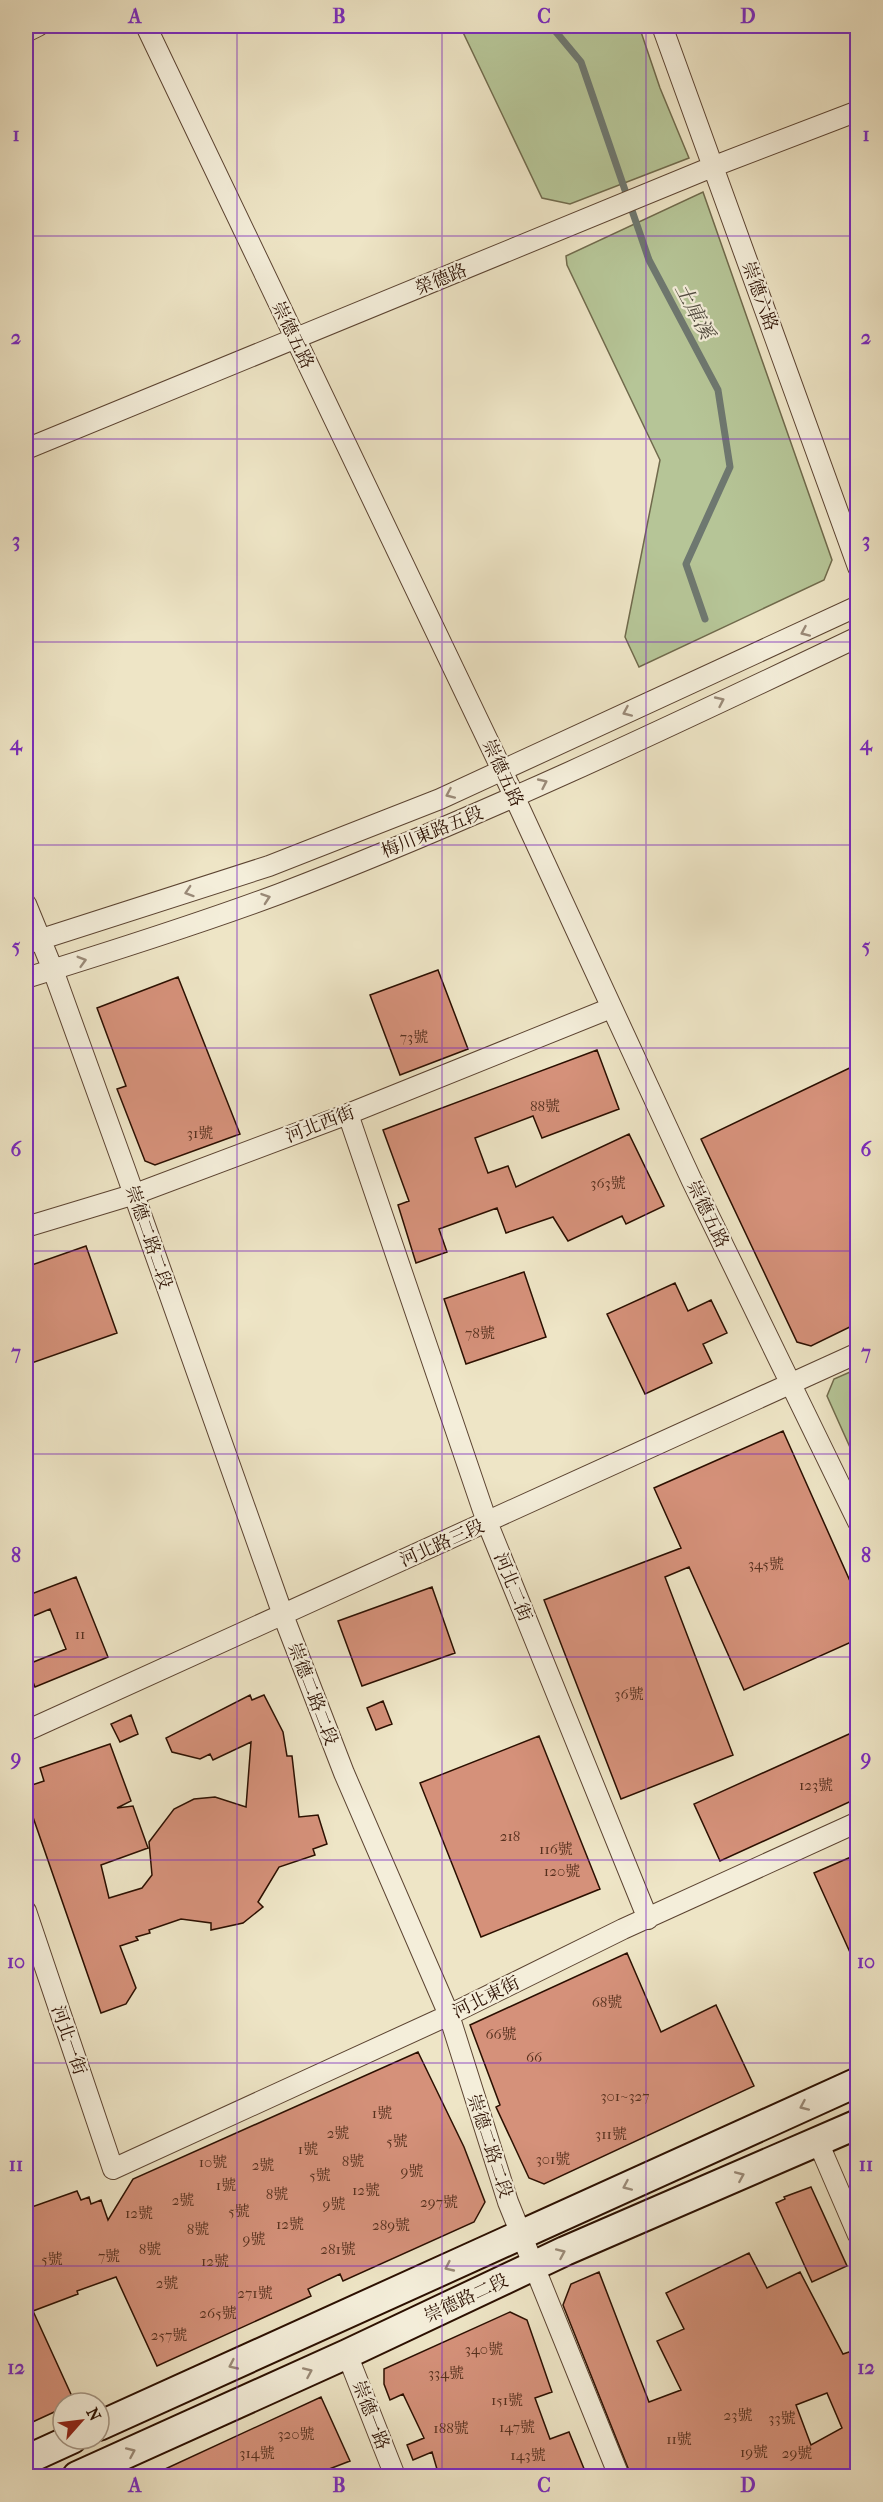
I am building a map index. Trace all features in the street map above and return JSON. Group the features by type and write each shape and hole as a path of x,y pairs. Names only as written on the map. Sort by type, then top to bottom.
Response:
{"main road":[{"name":"崇德路二段","path":"111,2421 858,2082"},
{"name":"崇德路二段","path":"77,2476 347,2354 532,2266 858,2124"},
{"path":"26,2460 51,2449"}],"street":[{"path":"26,32 38,26"},
{"name":"崇德五路","path":"146,26 502,770 611,1008 858,1522"},
{"name":"崇德六路","path":"662,26 858,567"},
{"name":"榮德路","path":"26,449 295,337 593,218 712,167 858,111"},
{"name":"梅川東路五段","path":"33,941 269,866 440,799 858,606"},
{"name":"梅川東路五段","path":"26,978 278,894 514,796 858,637"},
{"name":"崇德二路二段","path":"26,904 33,941 53,970 135,1194 282,1615 344,1773 448,2015 520,2235 619,2476"},
{"name":"河北西街","path":"26,1227 135,1194 348,1114 611,1008"},
{"name":"河北二街","path":"348,1114 487,1522 648,1918"},
{"name":"河北路三段","path":"26,1731 791,1386 858,1353"},
{"name":"河北東街","path":"113,2169 448,2015 648,1918 858,1822"},
{"name":"河北一街","path":"26,1911 113,2169"},
{"path":"818,2142 858,2235"},
{"name":"崇德一路","path":"347,2354 395,2476"}],"green space":[{"path":"460,26 639,26 660,88 689,158 570,204 542,198"},
{"path":"703,192 832,560 824,580 639,667 625,637 660,460 567,265 566,256"},
{"path":"857,1369 857,1463 827,1396 834,1379"}],"building":[{"path":"438,970 468,1049 400,1075 370,995"},
{"path":"178,977 240,1134 155,1165 145,1161 117,1089 126,1086 97,1008"},
{"path":"597,1050 619,1109 542,1138 533,1116 475,1138 488,1173 508,1166 516,1187 629,1134 664,1206 626,1224 622,1216 568,1241 553,1217 506,1233 497,1208 439,1229 447,1252 416,1263 398,1205 409,1201 383,1130"},
{"path":"858,1064 858,1323 811,1346 797,1342 701,1139"},
{"path":"86,1246 117,1333 26,1365 26,1267"},
{"path":"524,1272 546,1337 466,1364 444,1299"},
{"path":"675,1283 688,1311 711,1300 727,1333 703,1344 712,1363 645,1394 607,1314"},
{"path":"783,1431 858,1599 858,1639 744,1690 689,1567 665,1577 733,1755 621,1799 544,1600 681,1548 654,1488"},
{"path":"76,1577 108,1657 35,1687 26,1665 66,1649 50,1609 26,1619 26,1596"},
{"path":"432,1587 455,1653 362,1686 338,1621"},
{"path":"250,1695 252,1700 264,1695 283,1732 287,1756 292,1756 299,1817 318,1815 327,1844 313,1849 315,1855 279,1867 258,1902 263,1907 243,1923 211,1930 211,1923 181,1919 149,1930 150,1933 136,1937 138,1940 120,1946 136,1988 126,2004 101,2013 26,1797 26,1787 44,1781 40,1768 110,1744 131,1801 117,1808 133,1806 148,1848 101,1865 109,1898 142,1888 152,1875 149,1842 174,1809 194,1799 215,1797 246,1807 251,1742 213,1760 210,1754 200,1759 172,1752 166,1738"},
{"path":"383,1701 392,1724 376,1730 367,1708"},
{"path":"131,1715 138,1734 120,1742 111,1724"},
{"path":"858,1730 858,1798 720,1861 694,1804"},
{"path":"539,1736 600,1889 481,1937 420,1783"},
{"path":"858,1854 858,1970 814,1873"},
{"path":"627,1953 661,2032 716,2005 754,2086 544,2184 529,2178 496,2107 500,2105 470,2025"},
{"path":"418,2052 464,2147 485,2202 474,2222 343,2281 340,2274 308,2289 311,2296 157,2366 116,2277 77,2291 78,2294 33,2311 70,2391 51,2391 51,2414 26,2425 26,2209 77,2191 81,2200 89,2197 91,2204 101,2200 108,2220 133,2179"},
{"path":"811,2187 847,2266 812,2282 776,2203 785,2199 784,2197"},
{"path":"749,2253 767,2288 800,2272 843,2354 858,2349 858,2476 637,2476 635,2471 630,2473 563,2305 571,2284 599,2272 649,2402 681,2390 657,2341 684,2329 666,2293","holes":["827,2393 842,2428 811,2445 796,2405"]},
{"path":"510,2312 527,2320 552,2392 535,2398 550,2439 569,2432 587,2476 439,2476 432,2452 413,2460 407,2445 424,2438 403,2394 390,2400 384,2384 384,2369"},
{"path":"321,2397 350,2461 311,2476 150,2476"}],"waterway":[{"name":"土庫溪","path":"551,26 581,62 649,260 718,390 730,467 686,564 705,619"}]}
